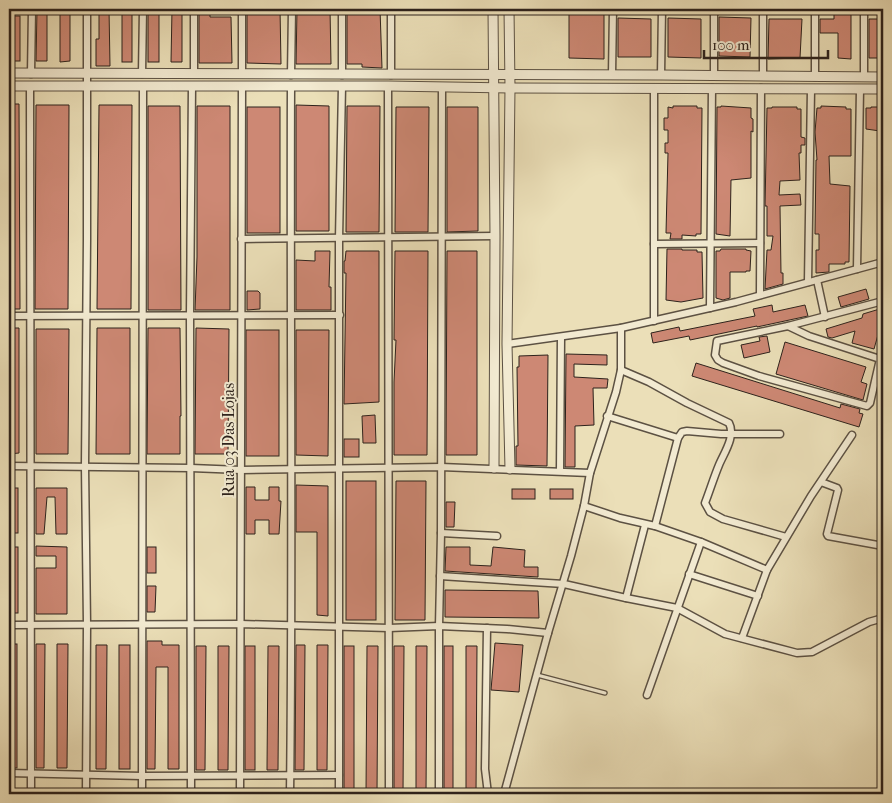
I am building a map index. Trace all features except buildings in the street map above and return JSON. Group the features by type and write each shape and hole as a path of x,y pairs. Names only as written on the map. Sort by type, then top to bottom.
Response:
{"street":[{"path":"31,74 32,9"},
{"path":"86,794 87,624 84,466 87,9"},
{"path":"142,74 143,9"},
{"path":"194,9 194,74"},
{"path":"242,9 242,74"},
{"path":"291,75 292,9"},
{"path":"342,9 342,75"},
{"path":"390,75 391,9"},
{"path":"493,9 495,236 494,468"},
{"path":"509,9 507,344 510,469"},
{"path":"612,75 613,9"},
{"path":"661,75 662,9"},
{"path":"714,9 714,76"},
{"path":"763,9 763,76"},
{"path":"815,9 815,76"},
{"path":"864,9 864,77"},
{"path":"9,74 883,77"},
{"path":"9,86 883,89"},
{"path":"30,86 31,794"},
{"path":"142,794 143,86"},
{"path":"191,794 190,315 192,86"},
{"path":"339,794 339,239 342,86"},
{"path":"388,86 389,794"},
{"name":"Rua 03 Das Lojas","path":"240,794 242,87"},
{"path":"290,794 292,469 290,315 291,87"},
{"path":"439,794 442,87"},
{"path":"654,88 654,320"},
{"path":"710,308 712,88"},
{"path":"760,295 761,88"},
{"path":"808,282 811,89"},
{"path":"857,269 860,89"},
{"path":"241,239 495,236"},
{"path":"654,244 760,243"},
{"path":"507,344 620,328 710,308 883,262"},
{"path":"817,280 825,317"},
{"path":"883,301 788,326 717,341 714,355 723,363 758,376 867,406 870,403 883,346"},
{"path":"9,316 340,315"},
{"path":"788,326 809,336 880,359"},
{"path":"504,794 548,633 564,584 584,506 590,472 616,392 621,370 620,328"},
{"path":"560,471 561,337"},
{"path":"621,370 649,382 687,404 725,421 731,427 725,455 720,461 705,503 707,508 710,512 723,519 786,537"},
{"path":"607,416 678,438"},
{"path":"655,526 678,438 684,431 731,434 780,434"},
{"path":"742,638 767,570 786,537 852,435"},
{"path":"9,466 242,470 441,467 590,472"},
{"path":"821,482 838,490 828,536 883,546"},
{"path":"584,506 645,525 655,526 701,542 767,570"},
{"path":"626,598 645,525"},
{"path":"441,533 497,536"},
{"path":"647,695 701,542"},
{"path":"690,574 758,596"},
{"path":"440,576 564,584 677,608 725,634 765,646 805,654 869,622 883,618"},
{"path":"9,625 241,624 389,628 439,626 548,633"},
{"path":"487,628 484,769 488,794"},
{"path":"9,773 86,776 339,775"}],"lane":[{"path":"537,675 605,693"}]}
